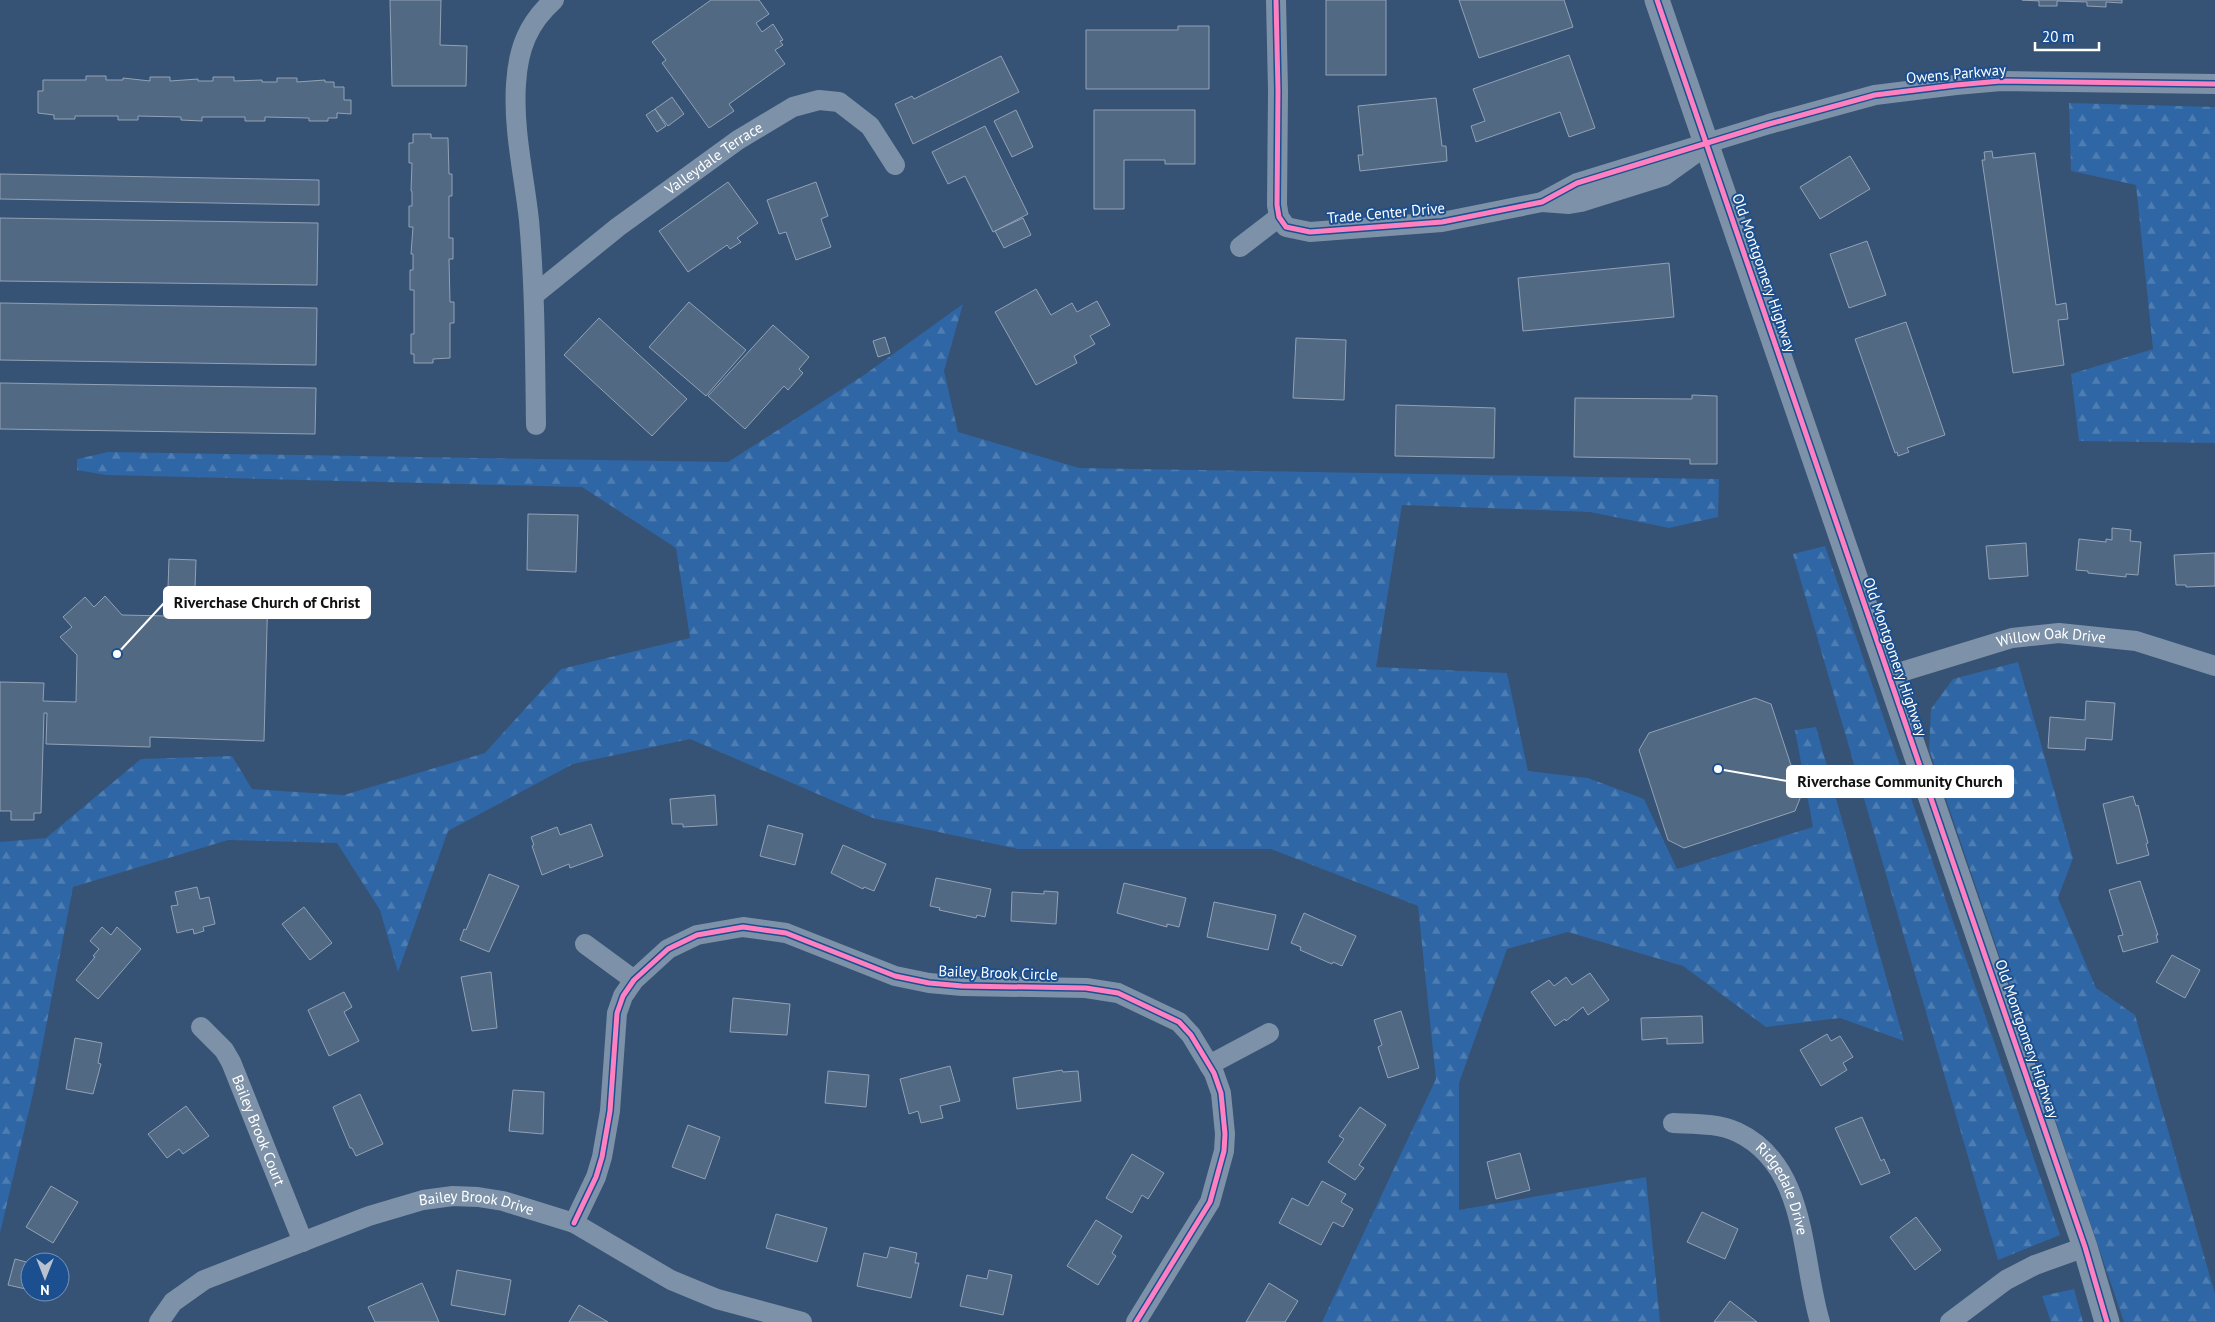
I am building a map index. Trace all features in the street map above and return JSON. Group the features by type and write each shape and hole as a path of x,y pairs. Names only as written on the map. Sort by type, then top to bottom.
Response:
{"street":[{"path":"536,425 534,295 529,220 516,117 516,82 522,45 530,26 554,0"},
{"path":"1240,247 1279,217 1277,205 1278,90 1276,0"},
{"name":"Old Montgomery Highway","path":"1656,0 2085,1246 2107,1322"},
{"name":"Owens Parkway","path":"1542,202 1569,204 1582,202 1664,176 1707,144 1838,104 1875,95 2001,81 2215,84"},
{"name":"Valleydale Terrace","path":"534,295 618,227 738,140 794,107 819,100 839,102 870,126 895,165"},
{"name":"Trade Center Drive","path":"1279,217 1286,227 1310,232 1442,222 1542,202"},
{"name":"Willow Oak Drive","path":"1888,676 2012,638 2059,633 2136,641 2215,666"},
{"name":"Bailey Brook Circle","path":"574,1223 596,1177 602,1157 610,1110 617,1014 623,996 634,980 654,960 680,942 722,930 742,927 760,928 786,933 895,976 929,983 962,986 1086,988 1118,993 1179,1022 1192,1035 1209,1064 1220,1093 1225,1134 1216,1186 1200,1220 1136,1322"},
{"path":"585,944 634,980"},
{"name":"Bailey Brook Court","path":"201,1027 224,1050 231,1062 304,1242"},
{"path":"1209,1064 1269,1034"},
{"name":"Ridgedale Drive","path":"1673,1123 1708,1125 1737,1132 1754,1143 1770,1160 1793,1200 1802,1228 1820,1322"},
{"name":"Bailey Brook Drive","path":"159,1322 173,1302 204,1280 399,1206 453,1196 503,1201 574,1223 671,1280 717,1299 802,1322"},
{"path":"1950,1322 2006,1280 2036,1265 2085,1246"}],"green space":[{"path":"2069,103 2215,107 2215,443 2079,441 2071,374 2153,349 2136,185 2071,171"},
{"path":"963,304 944,371 958,432 1079,468 1719,479 1718,517 1669,528 1590,512 1402,505 1376,667 1507,673 1528,771 1588,778 1644,799 1677,869 1813,827 1795,730 1816,727 1904,1041 1840,1018 1766,1027 1683,966 1568,932 1507,949 1459,1083 1459,1210 1646,1177 1660,1322 1322,1322 1436,1079 1418,906 1271,849 1018,849 873,818 690,739 573,764 448,831 398,972 380,910 337,843 228,840 73,887 34,1089 0,1233 0,842 46,838 141,759 232,756 252,789 344,795 485,753 561,669 690,638 676,548 582,487 106,475 77,470 77,459 108,452 728,462 864,375"},
{"path":"1825,546 2060,1235 1998,1260 1793,554"},
{"path":"2018,662 2073,858 2058,898 2096,988 2135,1015 2215,1294 2215,1322 2124,1322 1929,749 1931,709 1953,679"},
{"path":"2074,1289 2083,1322 2051,1322 2042,1296"}],"building":[{"path":"390,0 441,0 440,45 467,46 466,86 392,86"},
{"path":"711,0 759,0 769,14 756,23 762,32 773,24 783,40 780,41 783,45 775,50 785,64 729,104 734,111 709,128 662,63 666,60 652,42"},
{"path":"1326,0 1386,0 1386,75 1326,75"},
{"path":"1459,0 1564,0 1573,27 1479,58"},
{"path":"2022,0 2122,0 2122,3 2106,2 2106,7 2087,6 2087,2 2057,1 2057,6 2039,6 2039,1"},
{"path":"1178,26 1209,26 1209,89 1086,89 1086,30 1178,30"},
{"path":"1569,55 1595,128 1569,137 1560,112 1476,142 1471,126 1485,121 1473,89"},
{"path":"1001,56 1019,92 913,144 895,104 912,96 914,99"},
{"path":"86,76 106,76 106,80 123,80 123,78 150,81 150,77 170,77 170,81 198,79 198,81 213,81 213,77 234,77 234,81 262,80 262,82 277,82 277,78 297,78 297,82 325,80 325,82 334,82 334,87 344,87 344,100 351,100 351,114 337,113 337,118 328,118 328,121 309,121 309,118 265,117 265,121 245,121 245,117 202,117 202,121 181,120 181,117 138,116 138,120 118,120 118,116 75,116 75,119 54,119 54,115 38,113 38,91 43,91 43,80 86,80"},
{"path":"672,97 684,114 668,126 655,109"},
{"path":"1436,98 1442,146 1446,146 1447,161 1360,171 1358,155 1363,155 1358,106"},
{"path":"655,109 666,126 657,132 646,115"},
{"path":"1016,110 1033,147 1012,157 994,121"},
{"path":"1094,110 1195,110 1195,164 1165,164 1165,160 1124,160 1124,209 1094,209"},
{"path":"985,126 1028,214 993,232 965,176 948,184 932,152"},
{"path":"413,134 431,134 431,138 448,138 449,174 452,174 452,196 449,196 449,238 453,238 453,259 449,259 450,302 454,302 454,323 450,323 450,358 433,359 433,363 414,363 414,354 411,354 411,334 414,334 414,290 410,290 410,270 413,270 413,254 411,254 413,227 409,227 409,206 412,206 412,163 409,163 409,143 413,143"},
{"path":"1992,151 1993,158 2035,153 2056,305 2066,303 2068,319 2058,320 2064,365 2013,373 1982,160 1985,160 1984,152"},
{"path":"1850,156 1870,189 1820,219 1800,187"},
{"path":"0,174 319,180 319,205 0,199"},
{"path":"728,182 758,223 737,238 741,242 730,249 727,245 688,272 659,231"},
{"path":"816,182 828,216 821,219 831,247 796,260 786,232 779,234 767,200"},
{"path":"0,218 318,223 317,285 0,281"},
{"path":"1023,218 1031,235 1004,248 995,231"},
{"path":"1867,241 1886,295 1849,308 1830,254"},
{"path":"1669,263 1674,317 1523,331 1518,278"},
{"path":"1036,289 1051,315 1072,303 1077,312 1097,301 1110,325 1090,336 1095,344 1074,356 1077,363 1036,385 995,312"},
{"path":"689,302 746,350 706,396 649,347"},
{"path":"0,303 317,308 316,365 0,360"},
{"path":"599,318 687,399 652,436 564,355"},
{"path":"1906,322 1945,435 1907,448 1909,452 1898,456 1897,452 1895,453 1855,339"},
{"path":"773,325 809,357 799,369 803,373 788,390 784,386 745,429 708,396"},
{"path":"885,337 890,353 878,357 873,341"},
{"path":"1296,338 1346,340 1344,400 1293,398"},
{"path":"0,383 316,388 315,434 0,429"},
{"path":"1692,395 1717,396 1717,464 1690,464 1690,459 1574,457 1575,398 1692,399"},
{"path":"1396,405 1495,408 1494,458 1395,456"},
{"path":"528,514 578,515 576,572 527,570"},
{"path":"2112,528 2131,530 2130,541 2141,542 2138,575 2126,574 2126,577 2076,570 2079,539 2106,542 2106,539 2112,540"},
{"path":"2026,543 2028,576 1989,579 1986,546"},
{"path":"2215,553 2215,586 2186,587 2186,585 2176,585 2174,555"},
{"path":"169,559 196,560 195,588 268,590 264,741 150,737 150,747 46,744 47,713 44,713 41,813 34,813 34,820 11,820 11,811 0,811 0,682 44,683 43,701 76,702 77,655 60,637 72,627 63,617 85,597 94,607 105,596 122,615 167,616"},
{"path":"1755,698 1771,704 1801,796 1795,811 1684,848 1668,840 1639,750 1649,733"},
{"path":"2086,701 2115,703 2112,740 2086,738 2085,750 2048,748 2050,717 2085,720"},
{"path":"715,795 717,825 683,827 683,824 672,824 670,799"},
{"path":"2133,796 2136,806 2138,805 2148,843 2146,844 2149,855 2117,864 2103,804"},
{"path":"591,824 603,856 570,868 569,864 542,875 532,846 534,845 531,837 557,827 560,835"},
{"path":"768,825 803,834 795,865 760,856"},
{"path":"843,845 886,864 874,891 864,887 863,889 831,873"},
{"path":"489,874 519,886 489,952 460,940"},
{"path":"936,878 991,889 985,917 977,915 976,918 939,910 940,908 930,906"},
{"path":"2140,881 2158,935 2156,935 2158,942 2123,952 2118,936 2123,935 2109,890"},
{"path":"1124,883 1186,898 1179,927 1167,924 1167,927 1117,913"},
{"path":"197,887 200,899 209,897 215,924 203,927 204,931 194,934 193,929 177,933 171,906 178,905 175,892"},
{"path":"1044,891 1058,892 1056,924 1011,921 1012,892 1044,894"},
{"path":"1214,902 1276,915 1268,950 1207,937"},
{"path":"304,907 332,943 310,960 282,924"},
{"path":"1304,913 1356,936 1342,966 1333,962 1332,964 1300,950 1301,947 1291,943"},
{"path":"102,927 111,935 117,927 141,949 98,999 76,980 95,957 93,956 99,949 90,941"},
{"path":"2172,955 2200,970 2185,998 2156,982"},
{"path":"491,972 497,1028 472,1031 461,977"},
{"path":"1590,973 1609,1000 1588,1015 1583,1007 1566,1021 1565,1019 1555,1026 1531,992 1549,980 1554,986 1566,977 1572,985"},
{"path":"344,992 352,1007 344,1012 359,1041 329,1056 308,1010"},
{"path":"733,998 790,1004 787,1035 730,1032"},
{"path":"1401,1011 1419,1068 1388,1078 1378,1047 1382,1045 1374,1020"},
{"path":"1702,1016 1703,1043 1667,1044 1667,1038 1642,1040 1641,1018"},
{"path":"1827,1034 1831,1041 1840,1036 1853,1057 1843,1063 1847,1070 1821,1086 1800,1050"},
{"path":"75,1038 102,1043 98,1063 101,1064 93,1094 66,1089"},
{"path":"950,1066 960,1101 940,1106 943,1118 921,1123 918,1111 909,1114 900,1079"},
{"path":"1062,1070 1063,1072 1078,1071 1081,1101 1017,1109 1013,1078"},
{"path":"828,1071 869,1075 866,1107 825,1103"},
{"path":"513,1090 544,1092 543,1134 509,1131"},
{"path":"360,1094 383,1144 356,1156 352,1148 350,1148 333,1107"},
{"path":"186,1106 209,1136 183,1154 179,1149 167,1158 148,1134"},
{"path":"1360,1107 1386,1125 1359,1165 1364,1168 1355,1180 1328,1162 1344,1139 1339,1136"},
{"path":"1862,1117 1881,1161 1884,1159 1890,1173 1861,1185 1835,1128"},
{"path":"688,1125 720,1137 705,1179 672,1167"},
{"path":"1520,1153 1530,1190 1496,1199 1487,1162"},
{"path":"1132,1154 1164,1173 1148,1199 1142,1195 1132,1213 1106,1198"},
{"path":"1322,1181 1346,1194 1341,1202 1353,1209 1343,1227 1333,1222 1321,1245 1279,1223 1292,1198 1308,1206"},
{"path":"51,1186 78,1202 53,1243 26,1227"},
{"path":"1702,1212 1738,1229 1725,1259 1687,1242"},
{"path":"776,1214 827,1228 817,1262 766,1248"},
{"path":"1916,1217 1941,1250 1915,1270 1890,1237"},
{"path":"1096,1220 1122,1236 1112,1253 1116,1256 1098,1285 1067,1266"},
{"path":"890,1247 917,1253 915,1263 919,1263 911,1298 857,1286 864,1253 887,1258"},
{"path":"15,1259 20,1260 20,1288 8,1285"},
{"path":"457,1270 511,1280 505,1315 451,1305"},
{"path":"989,1270 1012,1275 1003,1315 960,1306 967,1275 987,1279"},
{"path":"422,1283 439,1322 375,1322 368,1307"},
{"path":"1269,1283 1298,1301 1285,1322 1246,1322"},
{"path":"1730,1301 1757,1322 1714,1322"},
{"path":"579,1305 608,1322 569,1322"}],"cycle path":[{"path":"1276,0 1278,90 1277,205 1279,217 1286,227 1310,232 1442,222 1542,202 1577,183 1769,124 1875,95 2001,81 2215,84"},
{"path":"1657,0 2085,1247 2107,1322"},
{"path":"574,1223 596,1177 602,1157 610,1111 617,1013 623,996 634,980 668,949 697,935 743,927 786,933 895,976 929,983 962,986 1086,988 1118,993 1179,1022 1191,1035 1214,1073 1221,1093 1225,1134 1224,1151 1210,1202 1136,1322"}],"place":[{"name":"Riverchase Church of Christ","path":"117,654"},
{"name":"Riverchase Community Church","path":"1718,769"}]}
